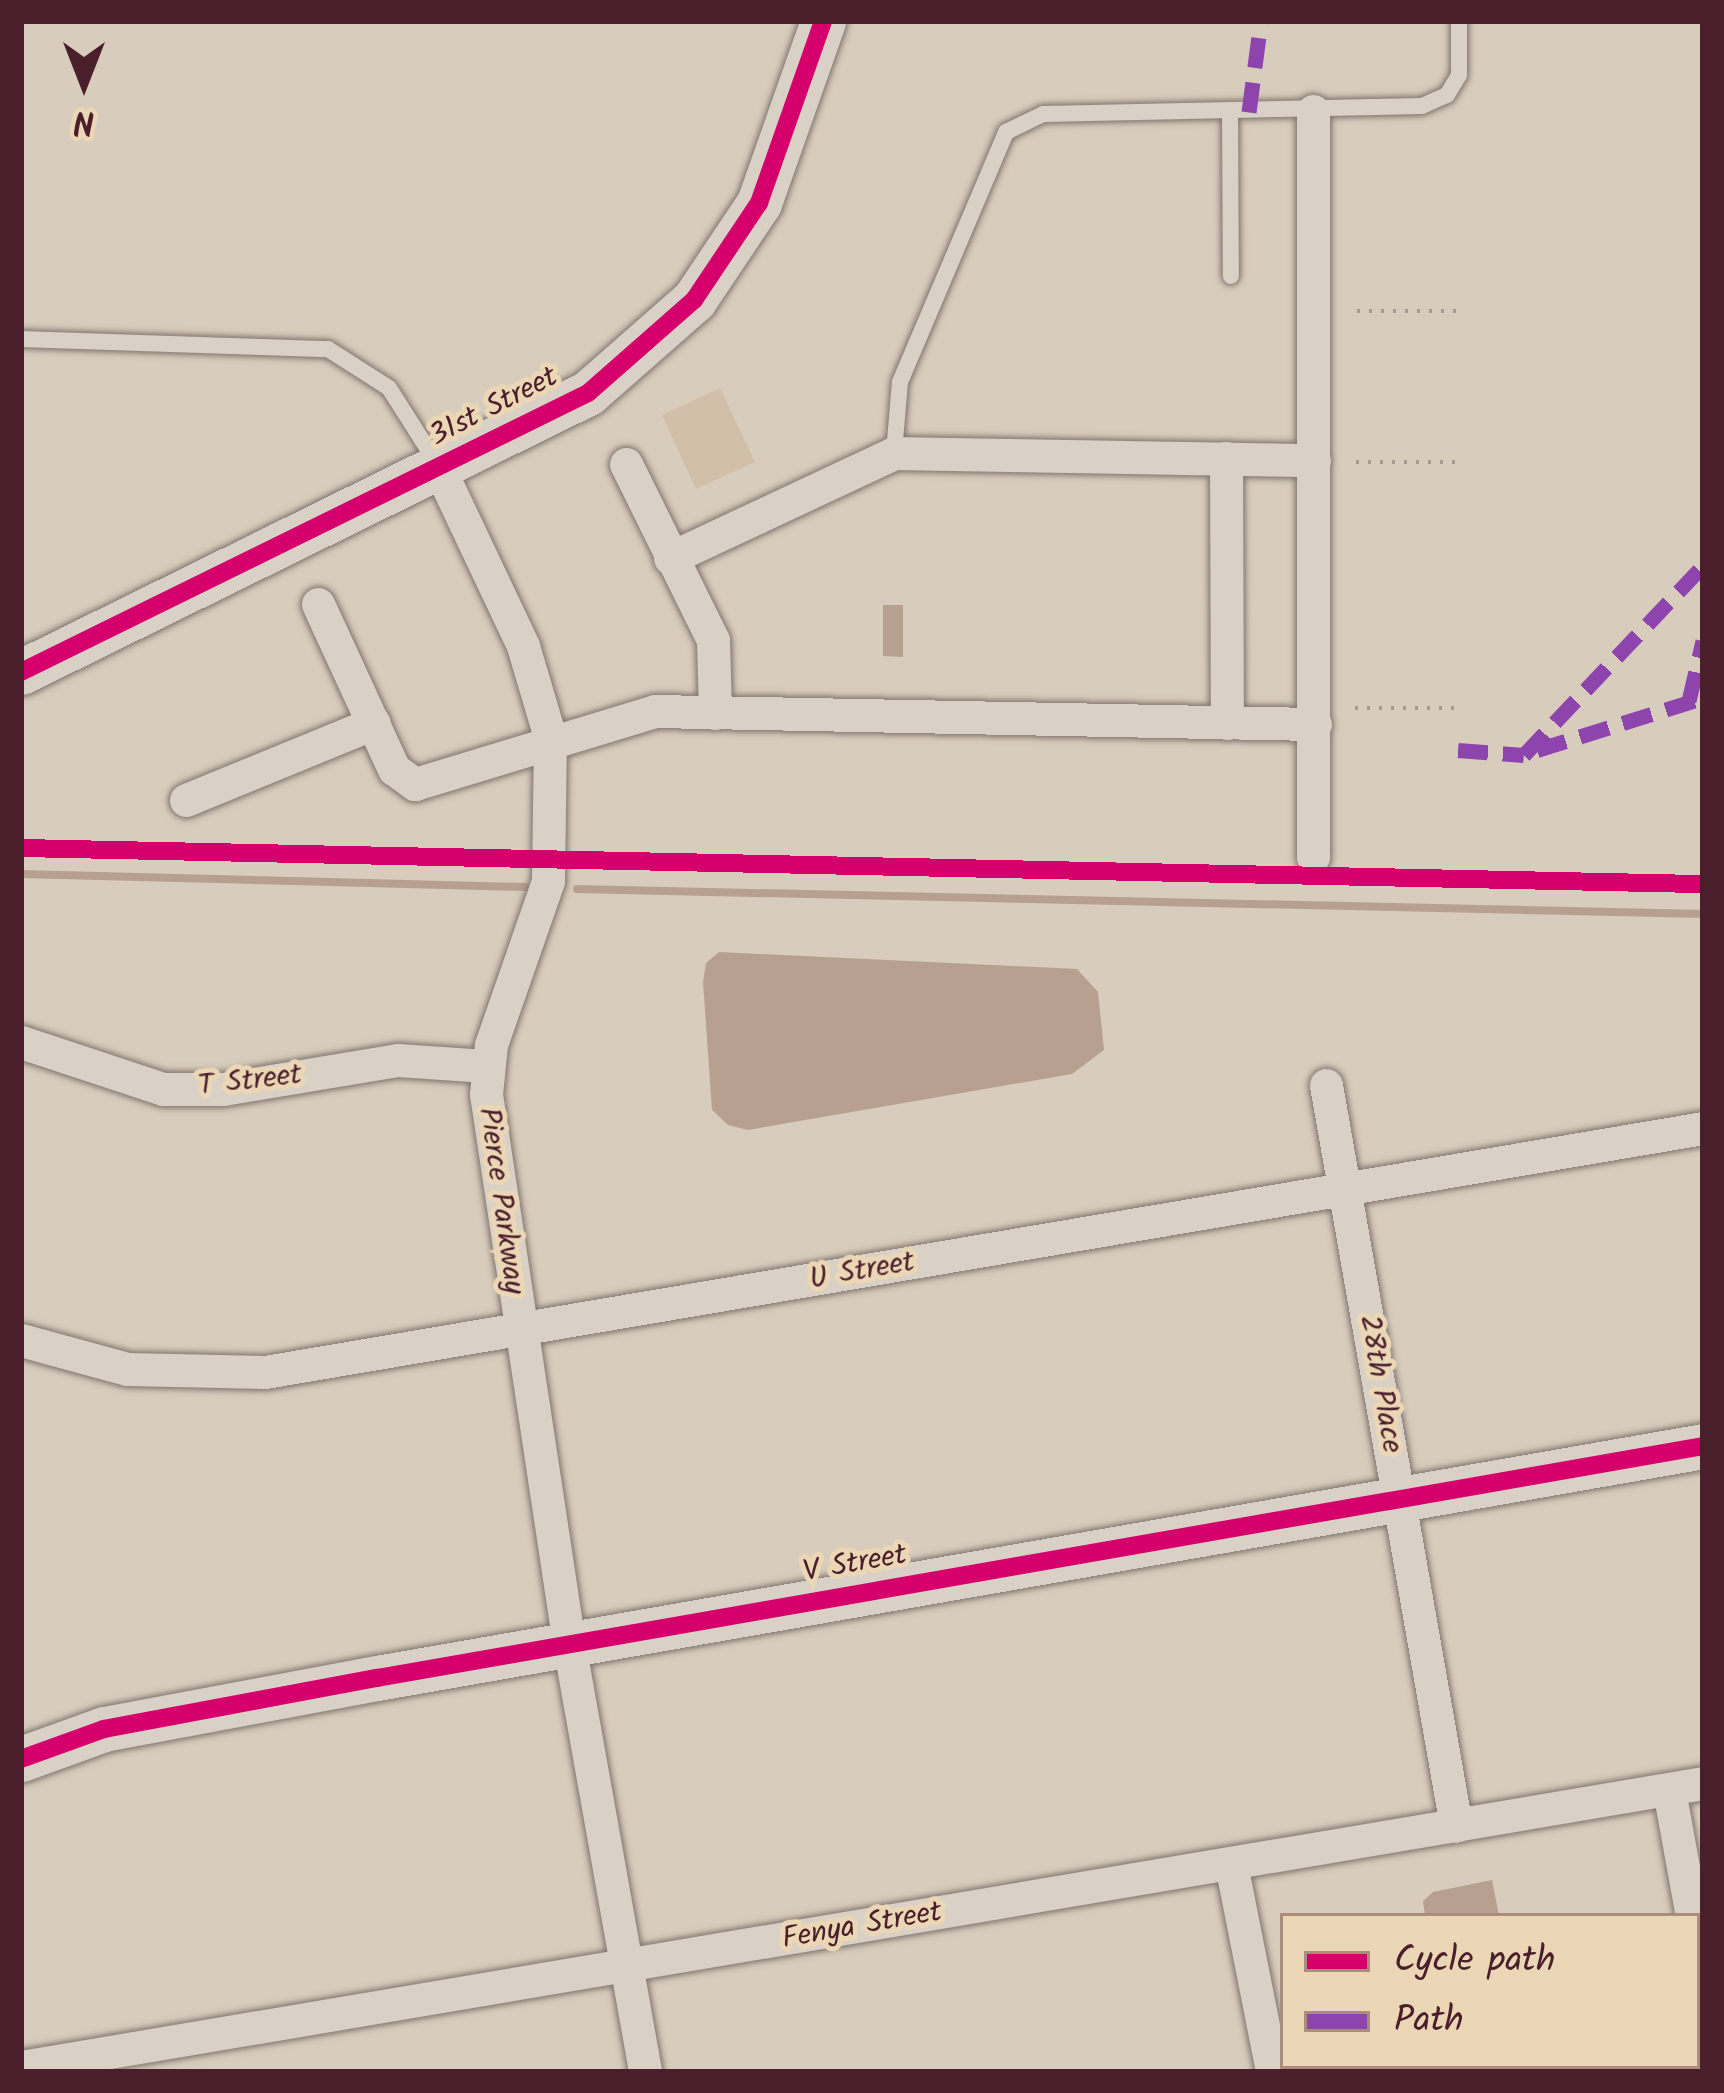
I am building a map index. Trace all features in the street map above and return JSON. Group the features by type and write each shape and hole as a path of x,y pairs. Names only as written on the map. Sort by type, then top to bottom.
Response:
{"street":[{"name":"31st Street","path":"21,672 588,392 694,299 759,203 823,21"},
{"path":"1313,111 1313,857"},
{"path":"670,558 894,453 1314,460"},
{"path":"1226,458 1227,723"},
{"path":"626,464 713,640 715,712"},
{"name":"Pierce Parkway","path":"439,468 523,646 550,737 548,881 486,1066 518,1329 645,2072"},
{"path":"319,604 394,769 415,784 550,737 655,711 1315,724"},
{"path":"186,800 374,723"},
{"name":"T Street","path":"21,1042 163,1089 223,1089 398,1060 486,1066"},
{"name":"28th Place","path":"1326,1085 1456,1826"},
{"name":"U Street","path":"21,1340 127,1369 266,1372 1703,1128"},
{"name":"V Street","path":"21,1759 104,1729 1703,1446"},
{"name":"Fenya Street","path":"21,2067 1703,1783"},
{"path":"1669,1790 1691,1913"},
{"path":"1231,1864 1271,2072"}],"lane":[{"path":"894,453 900,382 1006,133 1043,113 1422,106 1447,95 1460,75 1460,21"},
{"path":"1230,112 1231,277"},
{"name":"Pierce Parkway","path":"21,339 328,349 389,388 439,468"}],"path":[{"path":"1357,311 1462,311"},
{"path":"1356,462 1461,462"},
{"path":"1355,708 1458,708"}],"shaded area":[{"path":"720,388 755,462 696,489 662,415"},
{"path":"883,605 903,605 903,657 883,656"},
{"path":"719,952 1077,969 1098,992 1104,1050 1072,1074 748,1130 728,1125 712,1110 703,982 706,963"},
{"path":"1492,1880 1498,1913 1425,1913 1423,1901 1433,1892"}],"waterway":[{"path":"21,874 525,887"},
{"path":"577,889 1703,914"}],"marked path":[{"path":"1249,112 1261,21"},
{"path":"1458,750 1524,755 1703,566"},
{"path":"1689,701 1703,641"},
{"path":"1537,750 1703,698"}],"cycle path":[{"path":"21,672 588,393 694,300 759,203 823,21"},
{"path":"21,848 1703,884"},
{"path":"21,1759 104,1729 377,1678 1703,1446"}]}
